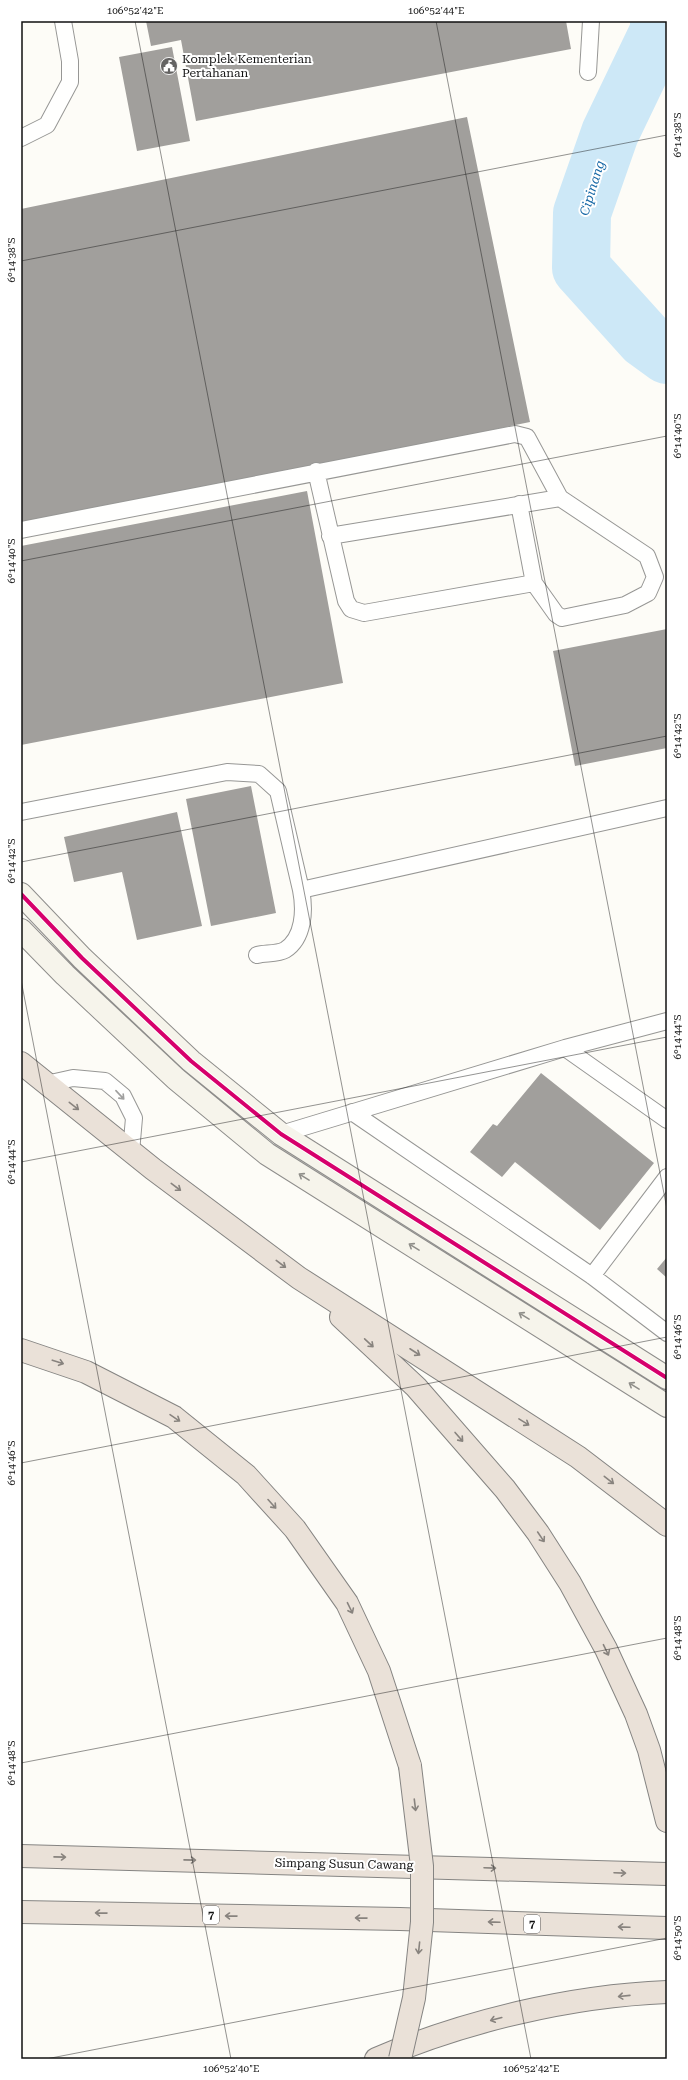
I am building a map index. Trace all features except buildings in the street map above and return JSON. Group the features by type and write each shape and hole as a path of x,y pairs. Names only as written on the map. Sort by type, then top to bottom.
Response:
{"highway":[{"path":"21,1063 131,1152 299,1278 578,1457 667,1525"},
{"path":"299,1278 416,1387 505,1489 538,1533 570,1583 606,1649 636,1714 649,1750 667,1822"},
{"path":"21,1350 86,1372 174,1417 246,1475 294,1529 347,1603 379,1670 410,1766 422,1866 422,1922 414,1998 400,2059"},
{"name":"Simpang Susun Cawang","path":"21,1856 667,1874"},
{"name":"7","path":"21,1912 400,1919 667,1928"},
{"path":"376,2059 452,2031 501,2017 568,2004 667,1992"}],"street":[{"path":"21,894 82,958 191,1061 281,1134 667,1378"},
{"path":"21,930 64,975 176,1079 266,1154 667,1406"}],"lane":[{"path":"21,138 47,125 70,82 70,61 63,21"},
{"path":"588,72 591,21"},
{"path":"21,530 316,471 515,434 527,437 560,498 647,556 655,577 648,593 625,605 562,618 556,614 534,583 519,504"},
{"path":"316,471 346,601 351,609 364,613 534,583"},
{"path":"330,536 560,498"},
{"path":"21,812 228,772 259,774 278,791 304,906 299,934 284,950 257,955"},
{"path":"301,890 667,808"},
{"path":"281,1134 565,1048 667,1021"},
{"path":"565,1048 667,1120"},
{"path":"46,1084 73,1078 105,1081 123,1096 134,1118 131,1152"},
{"path":"352,1112 592,1276 667,1333"},
{"path":"592,1276 667,1177"}],"waterway":[{"name":"Cipinang","path":"659,21 659,31 610,133 582,213 581,268 645,339 667,355"}],"cycle path":[{"path":"21,894 82,958 191,1061 281,1134 667,1378"}],"place":[{"name":"Komplek Kementerian Pertahanan","path":"169,66"}]}
